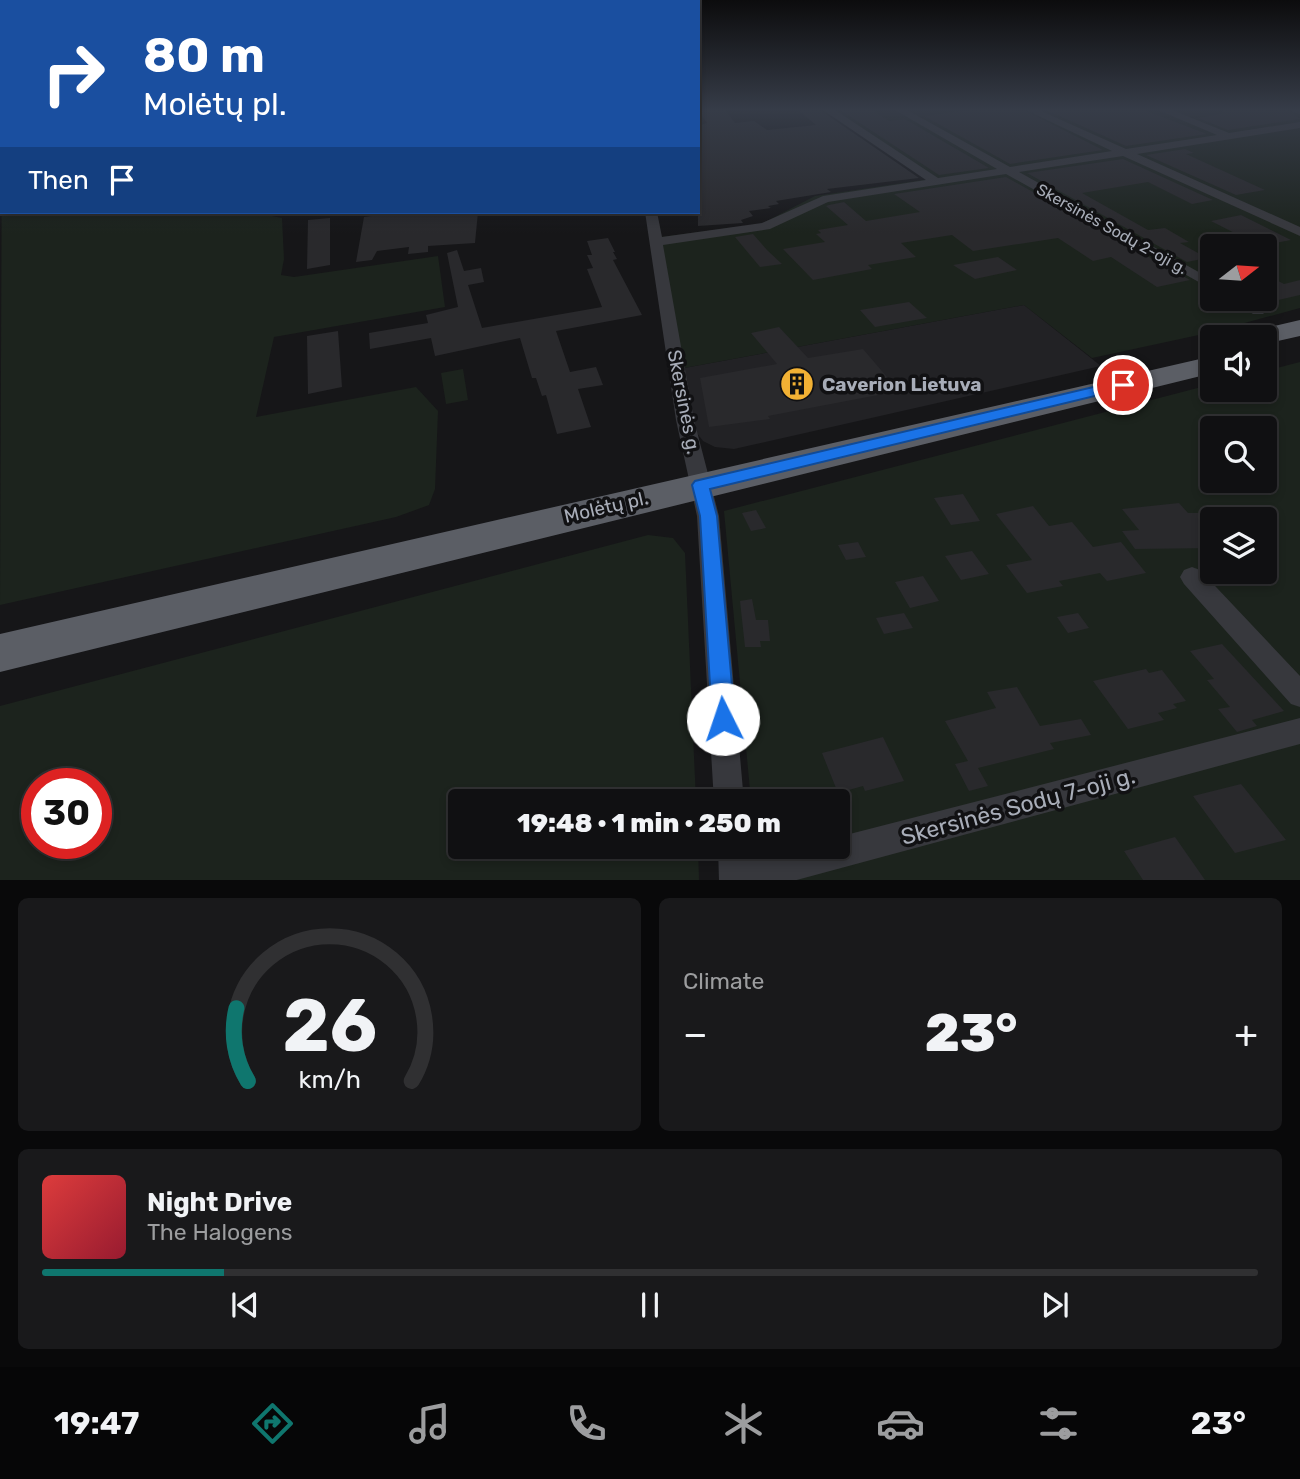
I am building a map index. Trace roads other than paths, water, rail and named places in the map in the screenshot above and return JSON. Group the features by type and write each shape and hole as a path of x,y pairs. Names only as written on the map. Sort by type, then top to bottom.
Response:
{"highway":[{"path":"1277,333 1300,328"},
{"path":"1277,348 1300,343"},
{"name":"Molėtų pl.","path":"0,653 1200,351"},
{"name":"Molėtų pl.","path":"0,631 1200,367"}],"street":[{"path":"890,151 935,181"},
{"name":"Skersinės Sodų 2-oji g.","path":"974,151 1200,279"},
{"path":"656,242 765,226 820,201 1127,151"},
{"path":"1121,152 1300,232"},
{"name":"Skersinės g.","path":"651,214 685,420 708,516 728,789"},
{"path":"1192,577 1300,695"},
{"name":"Skersinės Sodų 7-oji g.","path":"735,880 1300,732"},
{"path":"734,859 735,880"}],"place":[{"name":"Caverion Lietuva","path":"797,384"}]}
